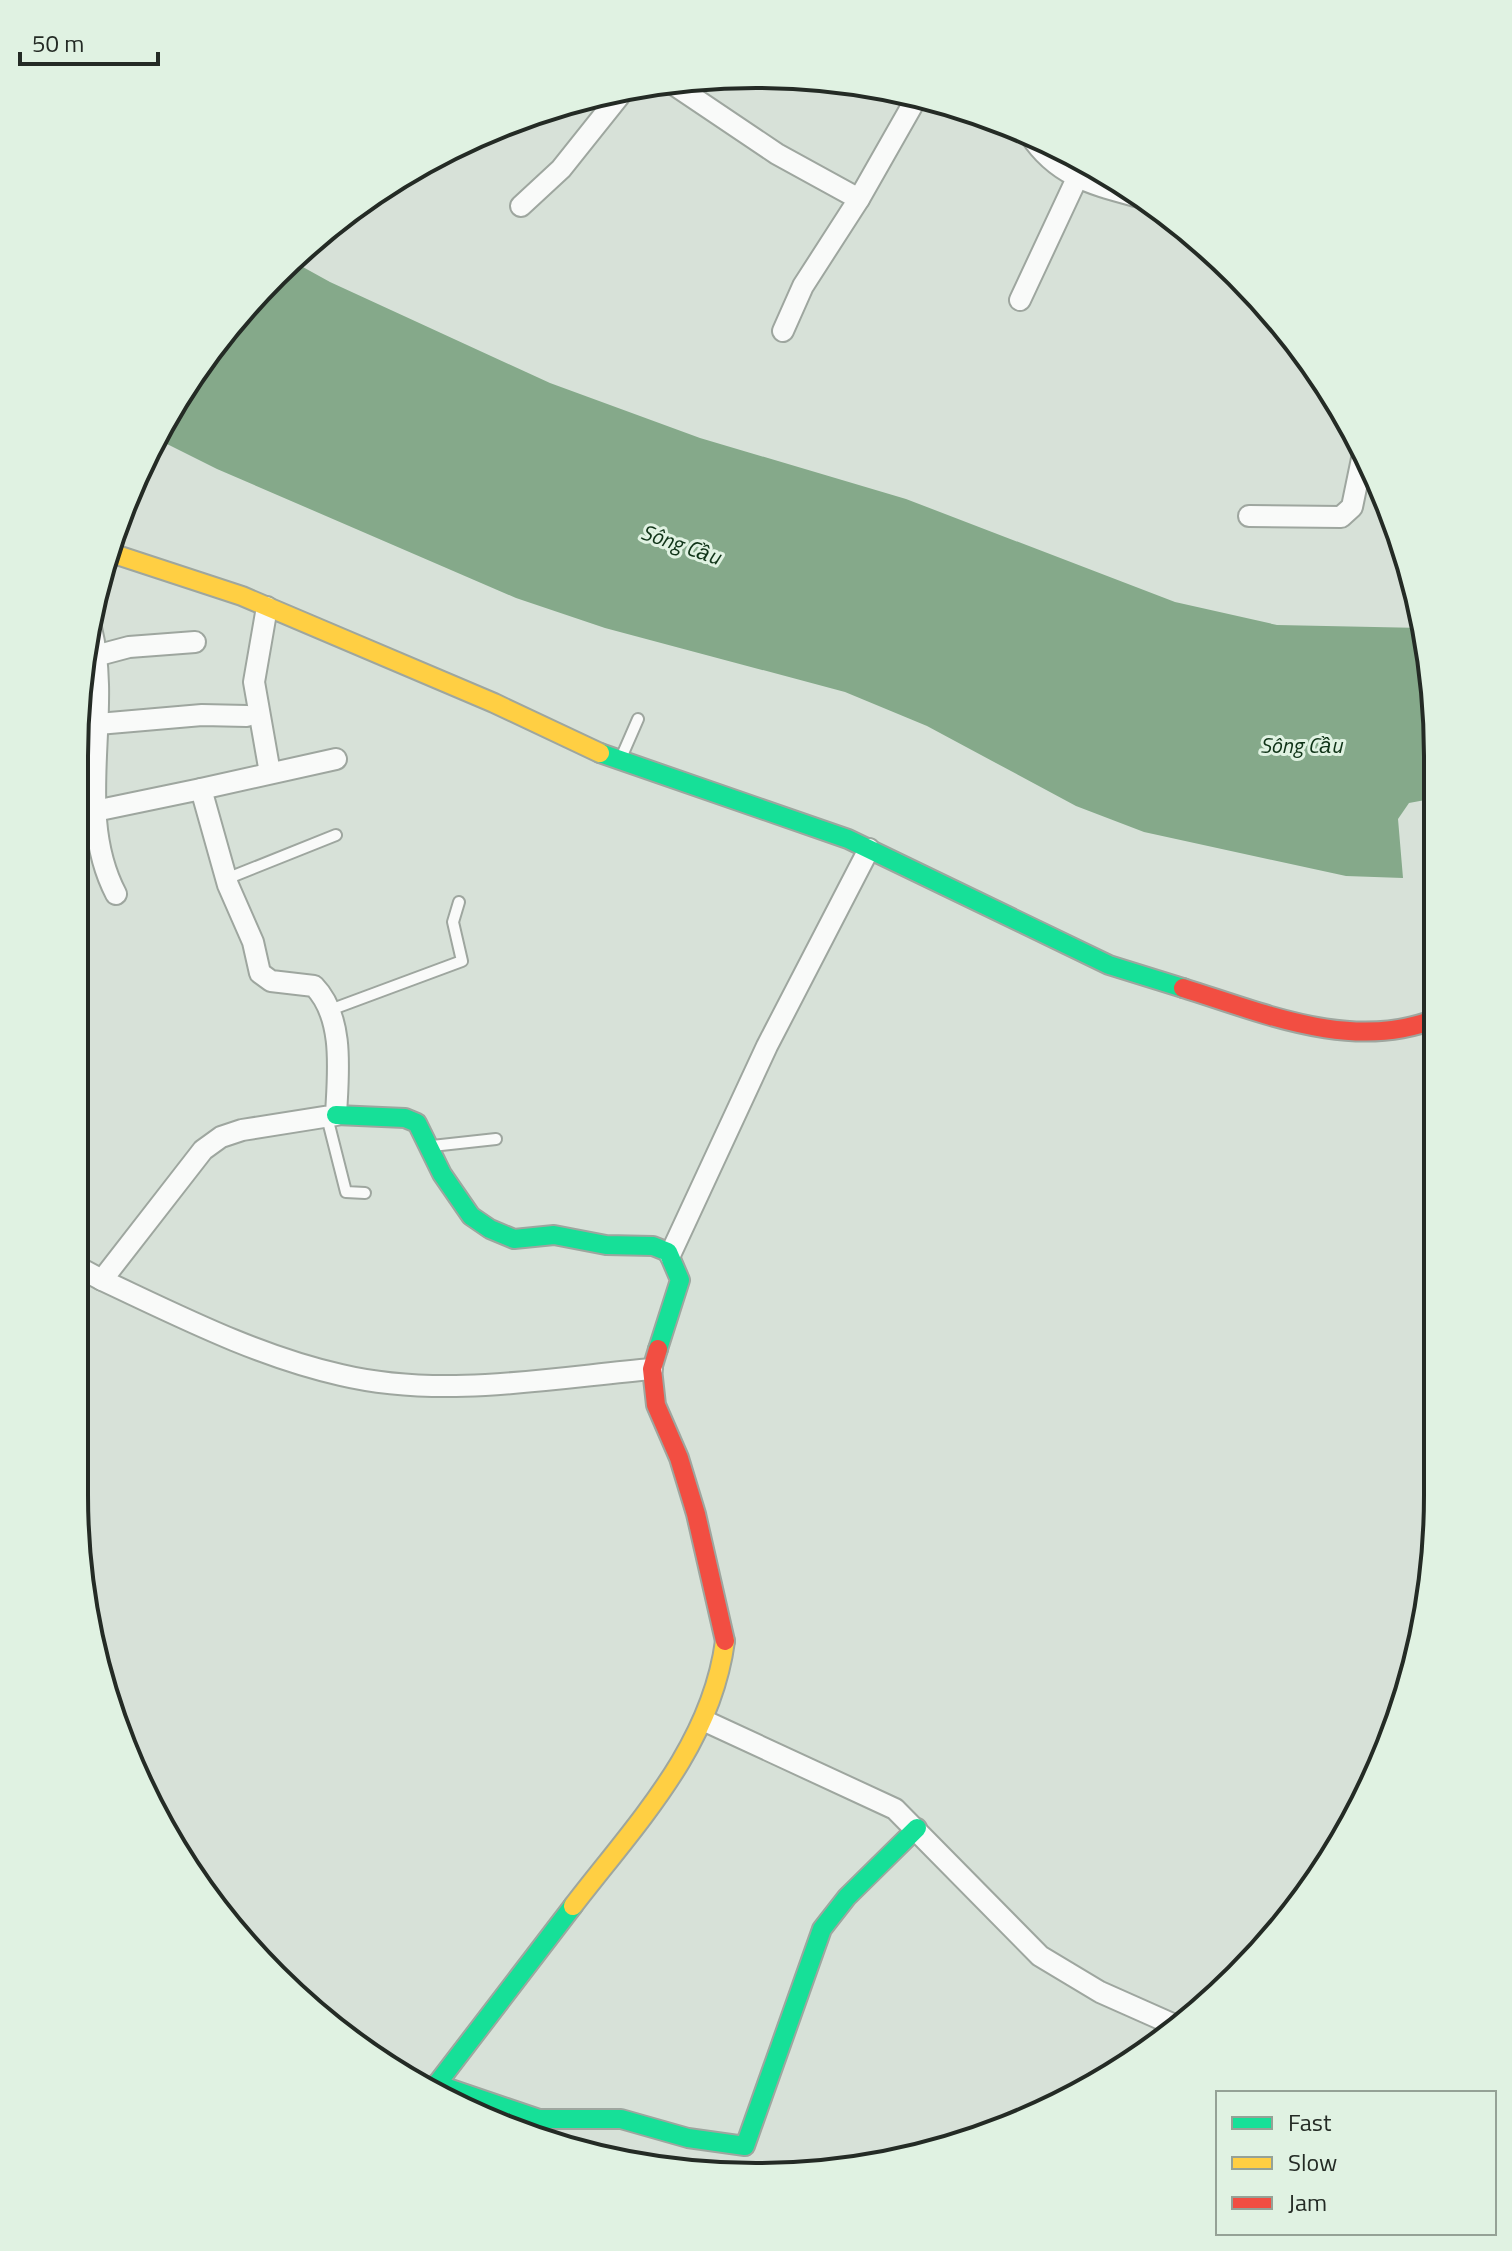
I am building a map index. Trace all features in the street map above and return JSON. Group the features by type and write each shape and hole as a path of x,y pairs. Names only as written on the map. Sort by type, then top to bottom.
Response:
{"street":[{"path":"685,92 777,154 859,199"},
{"path":"521,206 561,169 613,104"},
{"path":"783,331 803,286 859,199 911,107"},
{"path":"1043,153 1051,164 1100,183"},
{"path":"1020,300 1078,176"},
{"path":"1249,516 1341,517 1352,507 1360,471"},
{"path":"119,556 212,585 267,607 494,703 571,742 869,849 1109,965 1275,1017 1334,1030 1379,1033 1410,1029 1424,1023"},
{"path":"267,607 254,682 270,773"},
{"path":"99,655 129,647 195,642"},
{"path":"97,649 95,811 104,863 116,894"},
{"path":"98,724 202,715 247,716"},
{"path":"95,811 336,759"},
{"path":"201,789 226,879 253,942 260,973 271,981 314,986 325,997 334,1020 338,1074 331,1116"},
{"path":"670,1255 767,1046 869,849"},
{"path":"102,1280 203,1150 221,1137 331,1116 405,1118 417,1123 442,1174 471,1216 490,1229 514,1239 554,1235 606,1245 653,1246 670,1255 680,1280 652,1375 656,1405 679,1458 721,1611 725,1643 705,1721 673,1776 437,2082"},
{"path":"88,1272 253,1350 344,1376 428,1385 476,1385 652,1375"},
{"path":"705,1721 895,1809 1040,1956 1100,1992 1167,2022"},
{"path":"464,2096 539,2119 621,2119 688,2138 745,2146 807,1964 822,1929 847,1897 917,1828"}],"lane":[{"path":"620,760 638,719"},
{"path":"226,879 336,835"},
{"path":"330,1010 458,965 462,961 453,922 459,902"},
{"path":"331,1116 346,1192 365,1193"},
{"path":"430,1146 496,1139"}],"water":[{"name":"Sông Cầu","path":"302,267 550,383 700,438 906,499 1175,602 1277,625 1411,628 1423,712 1424,800 1409,803 1398,819 1403,878 1346,876 1144,832 1076,806 927,726 845,692 605,628 516,598 217,469 166,443 226,349"}],"traffic: fast":[{"path":"600,753 848,839 1109,965 1183,988"},
{"path":"336,1115 405,1118 417,1123 442,1174 471,1216 490,1229 514,1239 554,1235 606,1245 653,1246 668,1252 680,1280 658,1349"},
{"path":"452,2090 539,2119 621,2119 688,2138 745,2146 822,1929 847,1897 917,1828"},
{"path":"438,2082 573,1906"}],"traffic: slow":[{"path":"119,556 242,596 494,703 600,753"},
{"path":"573,1906 645,1814 687,1750 704,1716 717,1679 725,1641"}],"traffic: jam":[{"path":"1183,988 1276,1017 1340,1030 1372,1032 1424,1022"},
{"path":"658,1349 652,1369 656,1405 679,1458 696,1514 725,1641"}]}
